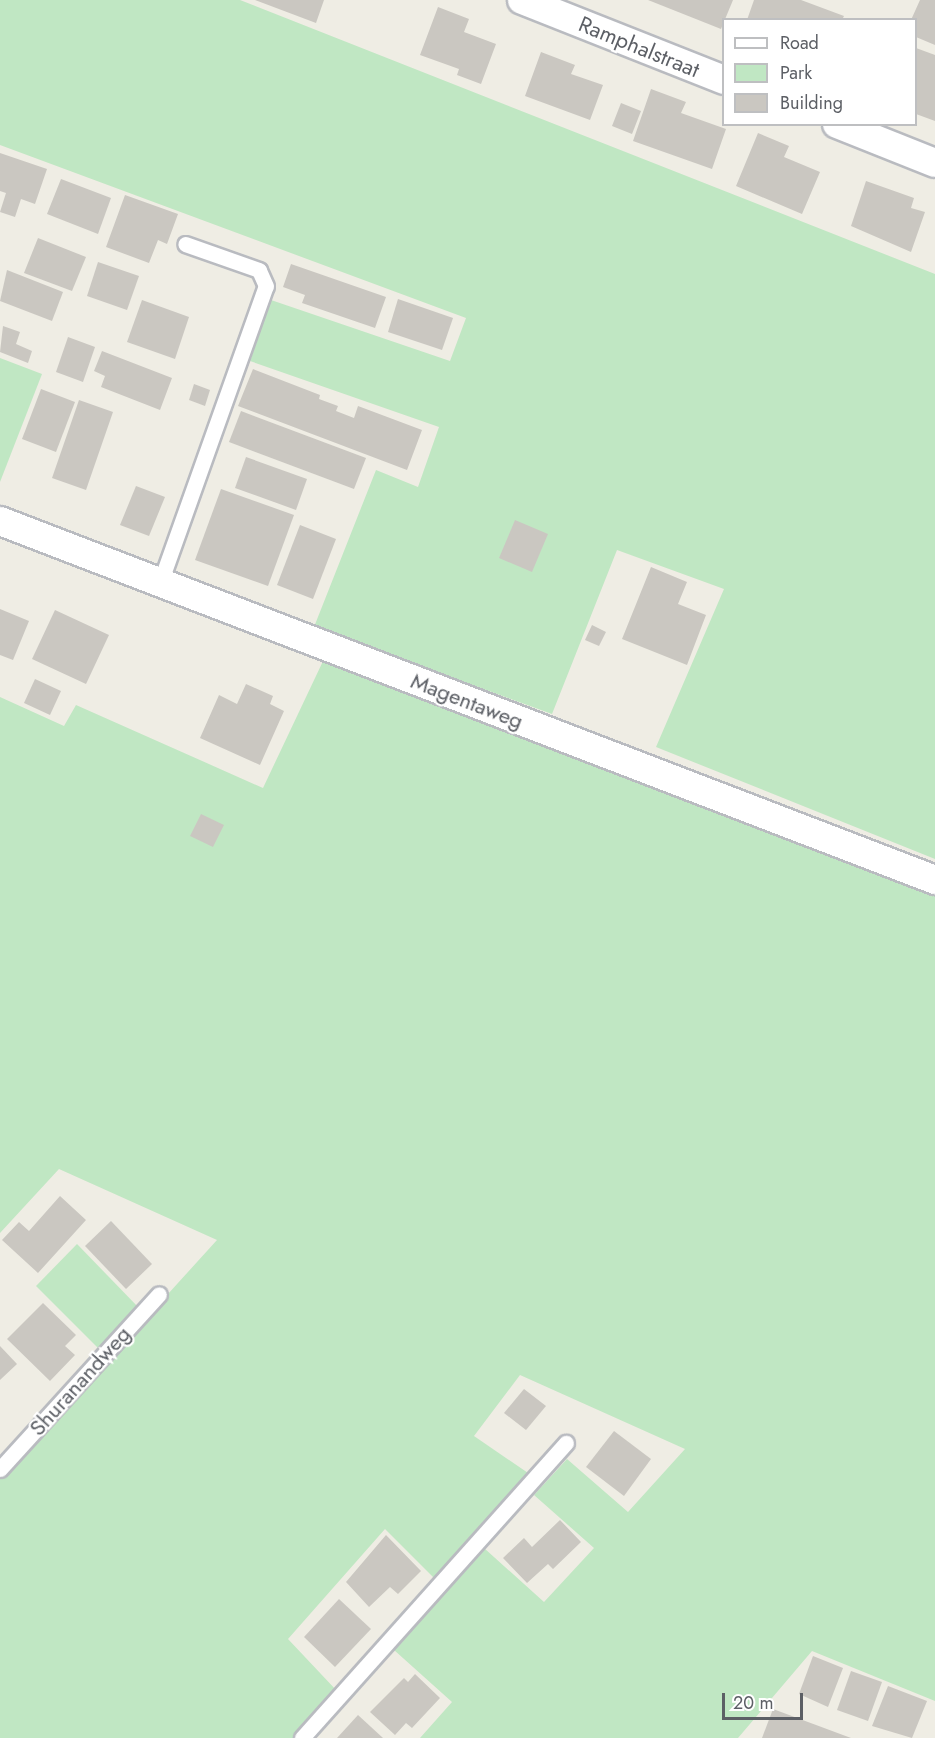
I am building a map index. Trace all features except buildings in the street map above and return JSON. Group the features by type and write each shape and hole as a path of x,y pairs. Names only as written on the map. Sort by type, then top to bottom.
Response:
{"street":[{"name":"Ramphalstraat","path":"522,0 722,81"},
{"path":"842,126 935,163"},
{"name":"Magentaweg","path":"0,521 935,880"}],"lane":[{"path":"160,583 266,286 259,270 185,244"},
{"name":"Shuranandweg","path":"0,1468 159,1294"},
{"path":"302,1738 566,1443"}],"green space":[{"path":"0,0 240,0 935,274 935,859 656,747 724,589 617,550 552,714 314,627 376,470 418,487 439,427 250,361 271,300 450,361 466,318 0,145"},
{"path":"0,358 42,374 0,482"},
{"path":"324,659 935,895 935,1701 812,1651 738,1738 420,1738 452,1702 394,1650 484,1548 544,1602 594,1548 534,1495 567,1459 628,1512 685,1449 520,1375 474,1436 531,1475 437,1581 385,1529 288,1639 337,1691 295,1738 0,1738 0,1479 217,1240 59,1169 0,1233 0,697 64,726 76,705 263,788"},
{"path":"77,1244 139,1308 100,1350 36,1286"}]}
